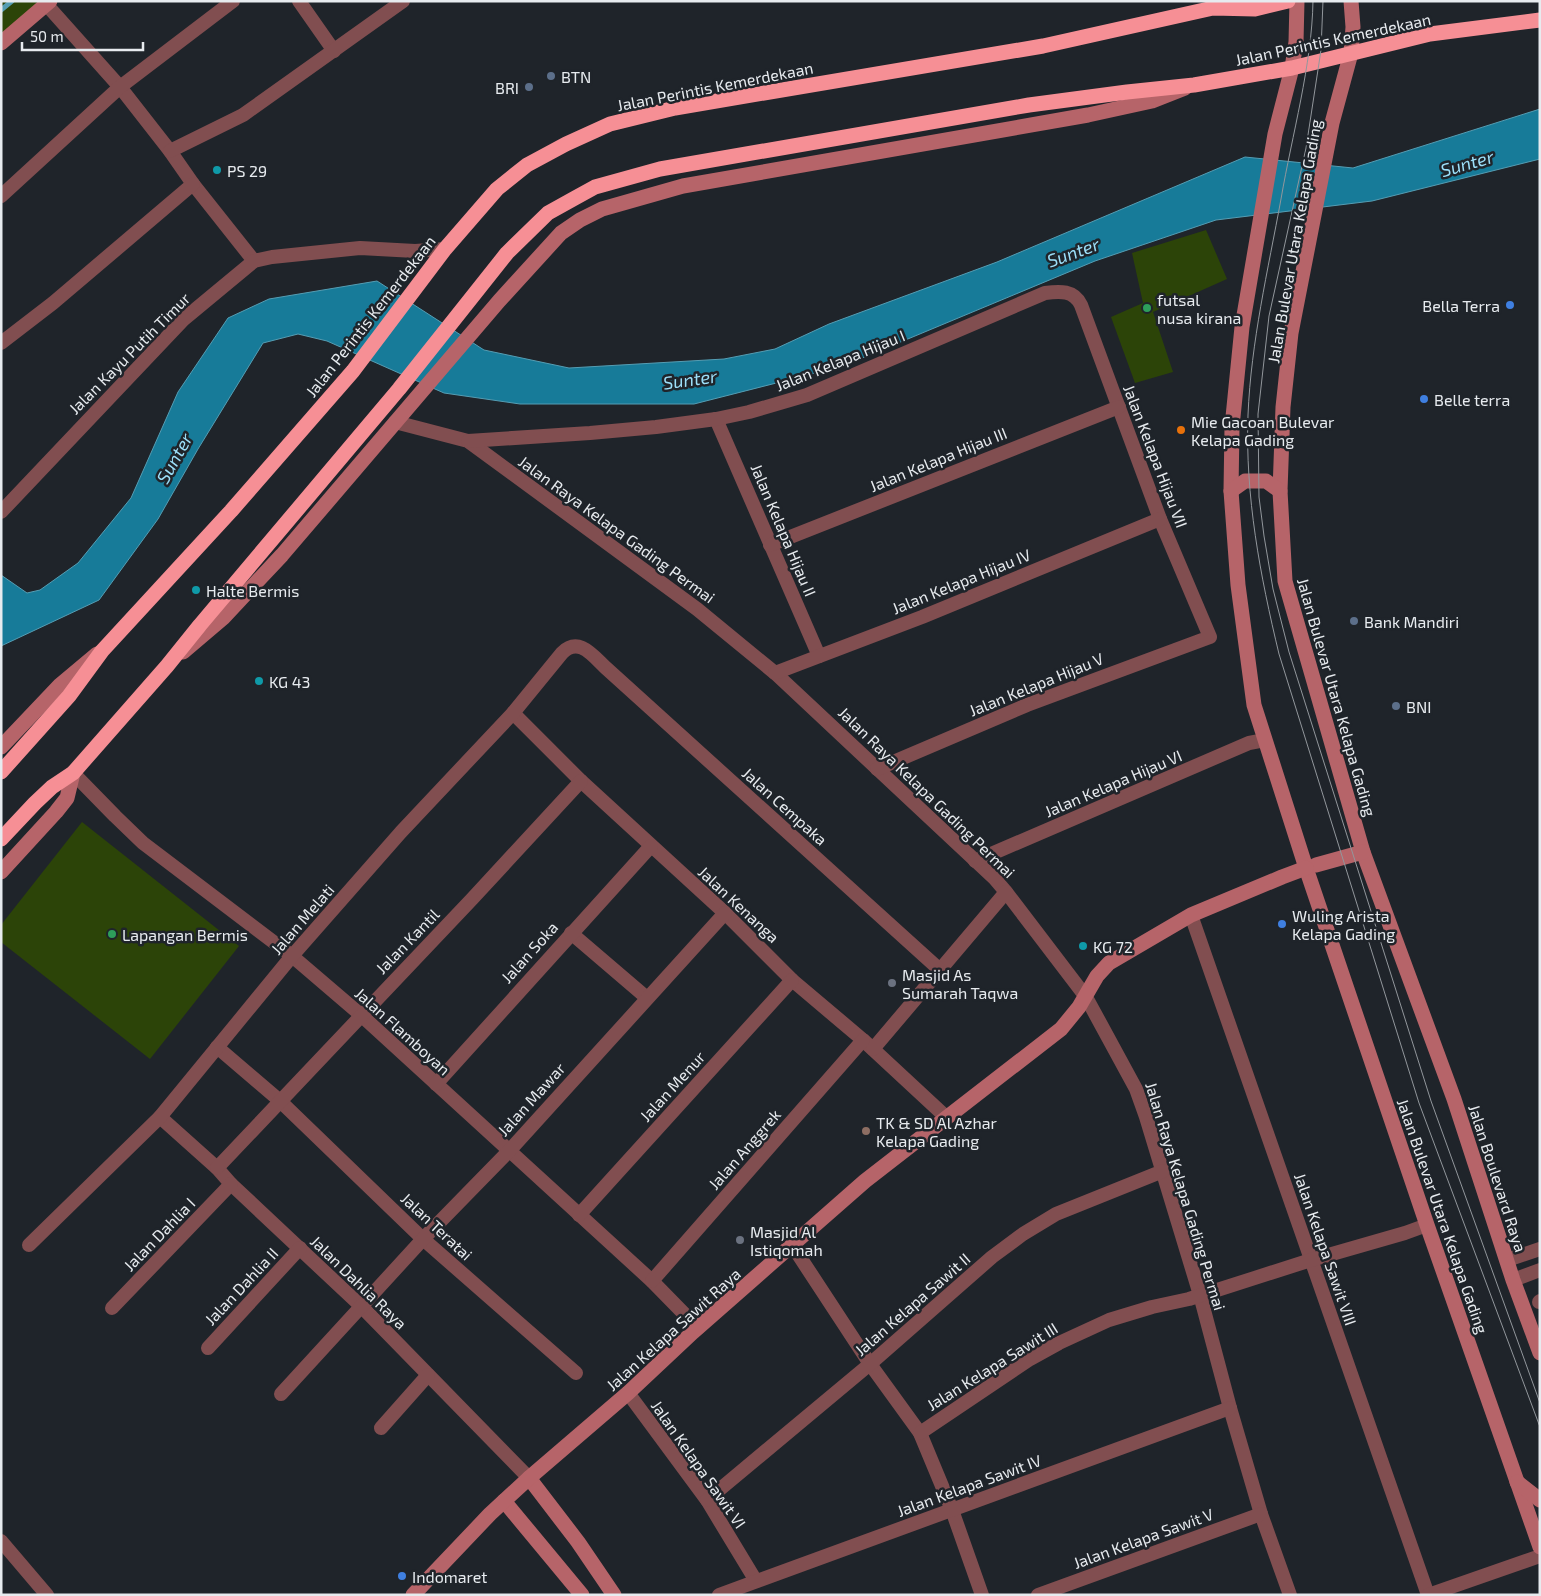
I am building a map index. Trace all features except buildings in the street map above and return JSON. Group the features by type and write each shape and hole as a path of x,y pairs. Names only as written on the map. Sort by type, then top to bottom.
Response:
{"highway":[{"path":"1212,8 1228,1"},
{"name":"Jalan Perintis Kemerdekaan","path":"1,772 70,696 102,651 231,512 353,371 445,249 497,190 527,165 566,144 620,120 675,108 1043,46 1212,8 1255,9 1288,1"},
{"name":"Jalan Perintis Kemerdekaan","path":"1,839 41,798 73,773 167,666 399,389 507,252 548,213 596,188 627,177 660,169 1029,105 1194,85 1292,68 1430,34 1540,20"}],"main road":[{"name":"Jalan Bulevar Utara Kelapa Gading","path":"1297,1 1296,42 1292,68 1275,134 1242,327 1232,427 1231,491 1238,585 1254,705 1296,833 1311,867 1316,896 1427,1224 1540,1546"},
{"name":"Jalan Bulevar Utara Kelapa Gading","path":"1351,1 1353,27 1351,53 1332,123 1291,333 1283,407 1280,492 1285,582 1363,852 1454,1099"},
{"path":"1,43 48,3"},
{"name":"Jalan Perintis Kemerdekaan","path":"167,666 223,618 282,555 471,333 561,233 580,220 602,209 683,186 863,156 1124,108 1152,101 1194,85"},
{"path":"1231,491 1245,481 1266,481 1280,492"},
{"name":"Jalan Perintis Kemerdekaan","path":"1,747 60,685 102,651"},
{"name":"Jalan Perintis Kemerdekaan","path":"1,872 61,805 66,798 73,773"},
{"name":"Jalan Kelapa Sawit Raya","path":"416,1594 504,1501 529,1478 628,1393 698,1328 865,1181 1061,1029 1086,997 1096,976 1109,963 1191,915 1282,877 1363,852"},
{"name":"Jalan Boulevard Raya","path":"1454,1099 1513,1280 1540,1353"},
{"path":"529,1478 578,1542 614,1595"},
{"path":"1517,1482 1540,1500"},
{"path":"504,1501 582,1595"}],"street":[{"path":"1,196 120,87 234,1"},
{"path":"299,1 334,51"},
{"path":"170,151 243,115 403,1"},
{"path":"48,3 120,87 254,261 272,257 360,248 415,251 445,249"},
{"path":"1,344 193,184"},
{"name":"Jalan Kayu Putih Timur","path":"1,512 184,319 254,261"},
{"name":"Jalan Kelapa Hijau VII","path":"1067,292 1073,294 1081,305 1160,519 1210,637"},
{"name":"Jalan Kelapa Hijau I","path":"468,441 590,433 716,419 749,412 807,395 1045,293 1067,292"},
{"name":"Jalan Kelapa Hijau III","path":"770,546 1119,407"},
{"name":"Jalan Kelapa Hijau II","path":"716,419 819,656"},
{"name":"Jalan Raya Kelapa Gading Permai","path":"396,422 468,441 697,609 775,673 995,879 1006,892 1086,997 1136,1089 1200,1295 1261,1514 1290,1595"},
{"name":"Jalan Kelapa Hijau IV","path":"775,673 922,617 1160,519"},
{"name":"Jalan Kelapa Hijau V","path":"877,769 1027,705 1210,637"},
{"name":"Jalan Melati","path":"29,1245 160,1117 292,956 401,832 513,713 567,647 572,645 585,649 606,668"},
{"name":"Jalan Cempaka","path":"606,668 940,970"},
{"name":"Jalan Kenanga","path":"513,713 580,781 725,913 792,980 868,1045 946,1117"},
{"name":"Jalan Kelapa Hijau VI","path":"975,861 1249,743 1265,740"},
{"name":"Jalan Flamboyan","path":"73,773 143,843 292,956 361,1015 652,1281 698,1328"},
{"name":"Jalan Kantil","path":"216,1168 472,899 580,781"},
{"name":"Jalan Soka","path":"436,1084 571,932 651,846"},
{"name":"Jalan Anggrek","path":"652,1281 868,1045 940,970 1006,892"},
{"name":"Jalan Mawar","path":"281,1394 423,1240 510,1150 725,913"},
{"name":"Jalan Kelapa Sawit VIII","path":"1191,915 1428,1595"},
{"path":"571,932 647,998"},
{"name":"Jalan Menur","path":"578,1215 792,980"},
{"name":"Jalan Teratai","path":"217,1047 279,1100 423,1240 576,1373"},
{"name":"Jalan Dahlia Raya","path":"160,1117 362,1307 529,1478"},
{"name":"Jalan Kelapa Sawit II","path":"707,1500 870,1364 992,1257 1023,1234 1056,1214 1163,1171"},
{"name":"Jalan Dahlia I","path":"112,1308 231,1184"},
{"name":"Jalan Kelapa Sawit III","path":"920,1433 1024,1363 1085,1330 1129,1313 1189,1299 1310,1260 1405,1233 1427,1224"},
{"path":"792,1245 870,1364 920,1433 952,1510 982,1595"},
{"name":"Jalan Dahlia II","path":"208,1348 300,1248"},
{"path":"1507,1260 1540,1249"},
{"path":"1513,1280 1540,1270"},
{"path":"381,1428 428,1375"},
{"name":"Jalan Kelapa Sawit VI","path":"628,1393 707,1500 756,1581"},
{"name":"Jalan Kelapa Sawit IV","path":"719,1595 1230,1408"},
{"name":"Jalan Kelapa Sawit V","path":"1038,1595 1261,1514"},
{"path":"1,1541 47,1595"},
{"path":"1428,1595 1540,1556"}],"green space":[{"path":"1,1 50,1 1,43"},
{"name":"futsal nusa kirana","path":"1206,230 1227,279 1153,312 1173,372 1135,383 1111,317 1143,303 1132,253"},
{"name":"Lapangan Bermis","path":"82,822 239,946 150,1059 1,942 1,925"}],"water":[{"name":"Sunter","path":"1540,109 1540,159 1372,201 1216,220 1095,261 843,366 694,404 520,404 444,393 327,341 298,334 263,343 198,449 158,519 99,600 1,646 1,575 27,593 40,590 78,563 131,498 178,392 228,318 269,299 377,281 484,350 569,368 724,359 775,349 829,324 997,262 1245,157 1353,168"}],"waterway":[{"path":"1,10 12,1"}],"tram line":[{"path":"1313,1 1309,50 1301,100 1285,175 1256,333 1253,360 1248,415 1248,445 1251,505 1255,535 1279,654 1419,1103 1540,1427"},
{"path":"1323,1 1321,50 1306,148 1269,316 1258,414 1259,497 1264,536 1273,589 1289,652 1431,1101 1540,1403"}],"place":[{"name":"BTN","path":"551,76"},
{"name":"BRI","path":"529,87"},
{"name":"PS 29","path":"217,170"},
{"name":"Bella Terra","path":"1510,305"},
{"name":"futsal nusa kirana","path":"1147,308"},
{"name":"Belle terra","path":"1424,399"},
{"name":"Mie Gacoan Bulevar Kelapa Gading","path":"1181,430"},
{"name":"Halte Bermis","path":"196,590"},
{"name":"Bank Mandiri","path":"1354,621"},
{"name":"KG 43","path":"259,681"},
{"name":"BNI","path":"1396,706"},
{"name":"Wuling Arista Kelapa Gading","path":"1282,924"},
{"name":"Lapangan Bermis","path":"112,934"},
{"name":"KG 72","path":"1083,946"},
{"name":"Masjid As Sumarah Taqwa","path":"892,983"},
{"name":"TK & SD Al Azhar Kelapa Gading","path":"866,1131"},
{"name":"Masjid Al Istiqomah","path":"740,1240"},
{"name":"Indomaret","path":"402,1576"}]}
